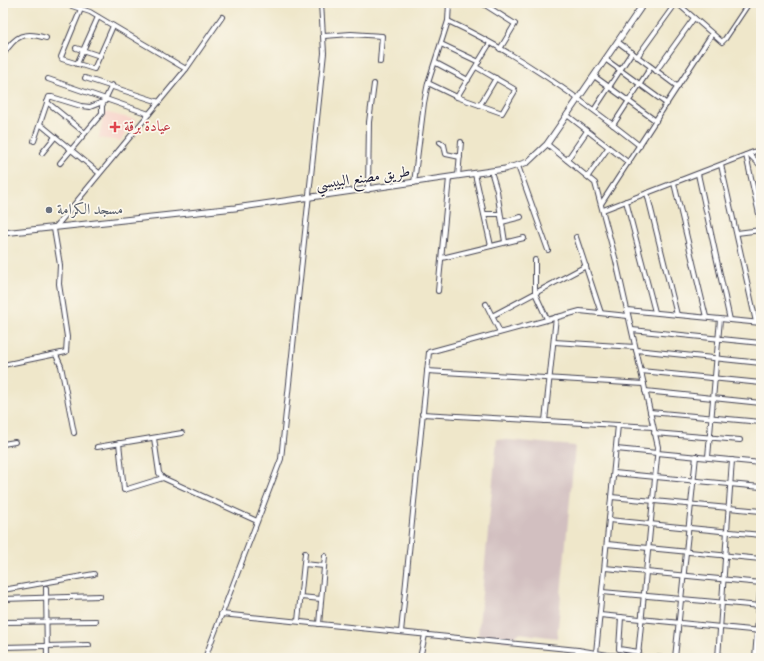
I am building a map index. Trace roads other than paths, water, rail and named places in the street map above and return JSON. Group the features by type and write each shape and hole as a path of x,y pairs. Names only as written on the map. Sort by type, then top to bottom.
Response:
{"main road":[{"name":"طريق مصنع البيبسي","path":"3,233 308,199 414,184 518,166 534,158 547,144 644,3"}],"street":[{"path":"62,3 81,9 98,17 186,69"},
{"path":"205,658 281,454 324,53 321,3"},
{"path":"414,184 428,83 436,63 448,21 448,3"},
{"path":"482,3 515,24 500,49"},
{"path":"637,56 676,3 719,41 724,41 749,3"},
{"path":"81,9 61,57 62,59 94,69 113,26"},
{"path":"77,64 98,17"},
{"path":"3,365 66,352 68,337 59,284 60,265 54,228 186,69 222,17"},
{"path":"656,71 694,18"},
{"path":"448,21 535,69 594,110 640,146"},
{"path":"3,54 22,35 32,33 46,38"},
{"path":"601,204 712,34"},
{"path":"324,36 380,35 382,37 380,62"},
{"path":"618,42 678,87"},
{"path":"457,97 490,43"},
{"path":"428,83 457,97 500,114 509,103 514,89 477,64 441,44"},
{"path":"76,48 100,56"},
{"path":"594,110 632,52"},
{"path":"606,59 667,104"},
{"path":"436,63 468,80"},
{"path":"613,125 651,67"},
{"path":"594,76 656,120"},
{"path":"85,78 112,85 159,102"},
{"path":"480,106 496,78"},
{"path":"48,80 149,114"},
{"path":"368,190 369,122 374,84"},
{"path":"60,163 102,113 102,108 112,85"},
{"path":"34,141 47,102 51,96 81,106 90,107 106,100"},
{"path":"47,102 85,133"},
{"path":"567,115 629,163"},
{"path":"40,124 99,173"},
{"path":"567,160 587,131"},
{"path":"42,153 55,137"},
{"path":"440,142 444,144 446,154 460,157"},
{"path":"458,176 461,142"},
{"path":"547,144 595,183 632,330 658,453 639,654"},
{"path":"588,176 608,148"},
{"path":"603,210 761,149"},
{"path":"748,154 761,166"},
{"path":"748,154 761,223"},
{"path":"721,165 756,322"},
{"path":"518,166 548,250"},
{"path":"491,171 497,191 499,214 502,222 505,242"},
{"path":"475,174 491,246"},
{"path":"698,174 730,320"},
{"path":"438,291 449,178"},
{"path":"674,182 706,317"},
{"path":"648,193 678,314"},
{"path":"626,201 654,312"},
{"path":"484,214 499,214"},
{"path":"502,222 521,217"},
{"path":"737,234 761,230"},
{"path":"576,237 601,313"},
{"path":"442,258 524,238"},
{"path":"535,260 535,293 547,319"},
{"path":"492,316 586,266"},
{"path":"486,304 500,332"},
{"path":"627,310 761,323"},
{"path":"401,632 422,414 430,351 580,311 628,316"},
{"path":"546,421 556,317"},
{"path":"708,457 720,319"},
{"path":"632,330 761,343"},
{"path":"554,342 636,348 761,363"},
{"path":"56,355 61,366 74,433"},
{"path":"427,371 644,384"},
{"path":"641,371 761,383"},
{"path":"645,391 761,403"},
{"path":"650,412 761,422"},
{"path":"422,414 653,427"},
{"path":"596,653 618,426"},
{"path":"97,447 182,433"},
{"path":"654,433 740,440"},
{"path":"154,438 159,473 163,478 257,521"},
{"path":"3,444 14,442"},
{"path":"119,443 124,490 163,478"},
{"path":"616,449 761,463"},
{"path":"675,658 696,456"},
{"path":"718,658 732,460"},
{"path":"614,473 761,487"},
{"path":"611,497 761,511"},
{"path":"609,520 761,535"},
{"path":"607,544 761,559"},
{"path":"298,621 304,553"},
{"path":"319,624 325,556"},
{"path":"304,564 324,566"},
{"path":"605,568 761,583"},
{"path":"3,590 94,574"},
{"path":"755,658 759,631 761,578"},
{"path":"46,588 47,658"},
{"path":"602,592 760,606"},
{"path":"3,599 100,596"},
{"path":"301,597 321,599"},
{"path":"221,614 596,653 639,654"},
{"path":"600,615 759,631"},
{"path":"621,617 619,649 663,658"},
{"path":"3,622 96,620"},
{"path":"420,658 426,635"},
{"path":"3,648 89,645"},
{"path":"576,658 578,650"}],"place":[{"name":"عيادة برقة","path":"115,127"},
{"name":"مسجد الكرامة","path":"49,210"}]}
